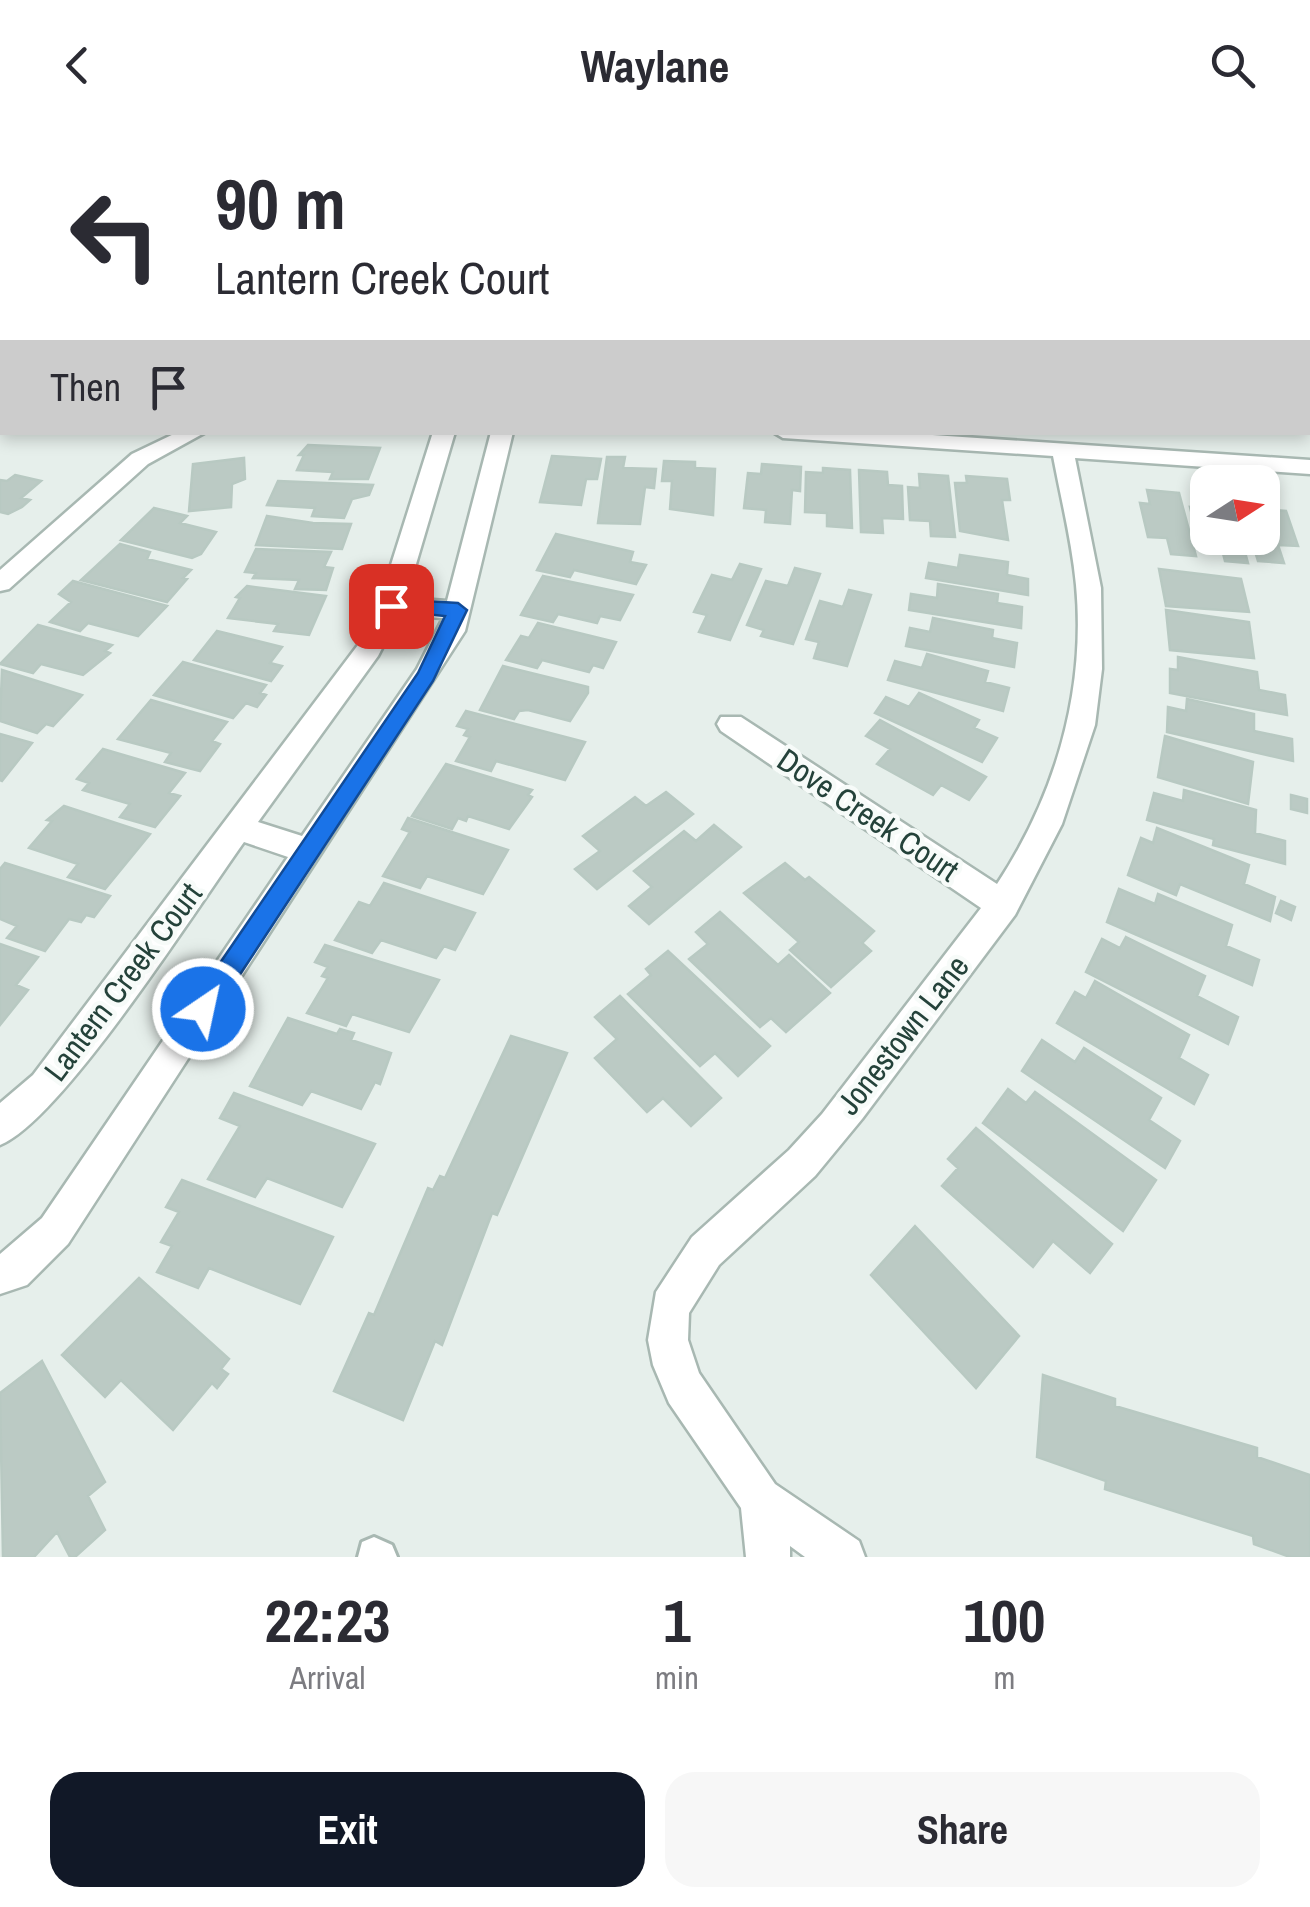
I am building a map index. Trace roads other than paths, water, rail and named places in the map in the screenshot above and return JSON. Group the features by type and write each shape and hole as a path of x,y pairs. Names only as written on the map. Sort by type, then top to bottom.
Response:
{"street":[{"path":"0,583 140,459 190,435"},
{"name":"Lantern Creek Court","path":"0,1127 45,1088 369,650 391,606 443,435"},
{"path":"0,1274 14,1271 55,1231 426,676 458,610 501,435"},
{"path":"828,435 1310,467"},
{"name":"Jonestown Lane","path":"768,1557 761,1500 676,1376 668,1316 675,1290 691,1267 804,1161 1004,906 1044,836 1066,780 1086,682 1090,604 1063,451"},
{"path":"391,606 458,610"},
{"name":"Dove Creek Court","path":"732,724 1004,906"},
{"path":"238,828 309,851"},
{"path":"761,1500 844,1557"}]}
